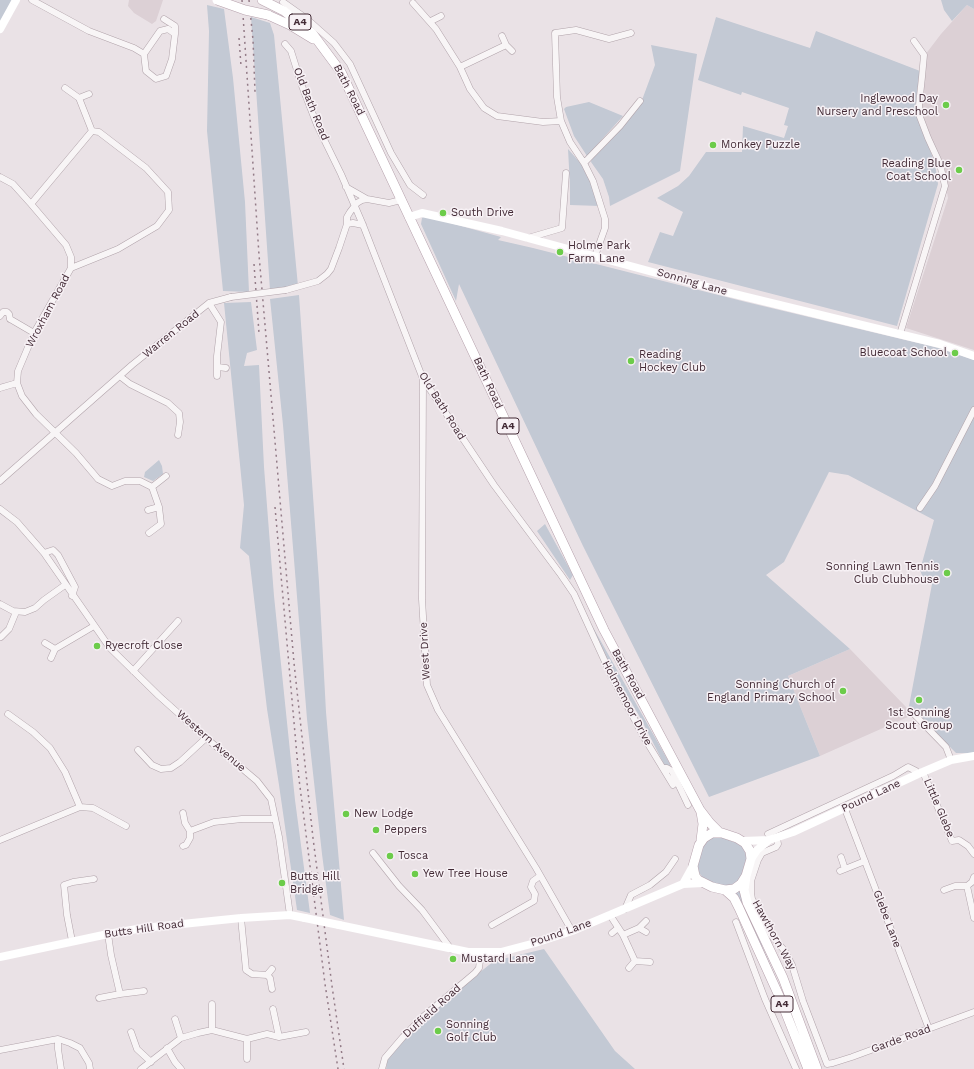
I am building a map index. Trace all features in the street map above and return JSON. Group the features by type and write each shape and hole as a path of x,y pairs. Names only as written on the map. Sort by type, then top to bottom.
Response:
{"main road":[{"name":"A4","path":"217,0 245,10 268,15 290,25 325,49"},
{"name":"Bath Road","path":"266,2 284,11 303,24 315,36 339,67 589,599 700,810 710,823 720,832"},
{"name":"Bath Road","path":"700,810 703,824 702,840"},
{"path":"720,832 743,840 749,848 751,859 746,876 737,888 725,890 703,883 696,878 693,866 702,840 709,835 720,832"},
{"name":"A4","path":"746,876 744,890 747,902 783,978 817,1069"},
{"name":"A4","path":"725,890 737,904 773,984 808,1069"},
{"path":"773,984 783,978"}],"street":[{"path":"0,29 16,0"},
{"path":"32,0 89,31 134,48 144,54"},
{"path":"283,2 307,19 334,42 350,64 379,130 391,153 410,185 423,195"},
{"path":"413,3 431,21 460,67 470,89 484,108 497,116 543,122 561,121"},
{"path":"431,21 441,16"},
{"path":"164,19 175,26 176,34 172,59 166,76 156,79 146,71 144,54 160,31 168,29 176,34"},
{"path":"595,256 605,228 605,219 594,181 570,142 561,121 557,97 556,33 576,30 609,39 631,33"},
{"path":"502,36 506,45 512,51"},
{"path":"900,334 944,186 940,164 920,117 919,105 924,55 914,41"},
{"name":"Old Bath Road","path":"285,44 291,51 302,86 317,125 355,207 423,379 490,479 561,575 574,594 578,603"},
{"path":"460,67 506,45"},
{"path":"347,83 357,77"},
{"path":"65,88 78,98 92,131"},
{"path":"78,98 89,94"},
{"path":"584,163 620,126 640,101"},
{"path":"31,204 92,131"},
{"path":"71,268 118,249 157,226 169,210 168,192 146,168 99,132 92,131"},
{"path":"528,238 562,228 566,173"},
{"name":"Wroxham Road","path":"0,177 13,184 31,204 66,246 71,257 71,268 34,333 18,371 17,383"},
{"path":"346,186 368,199 389,203 401,200"},
{"path":"355,207 360,202 368,199"},
{"name":"Warren Road","path":"0,481 121,377 132,365 210,303 231,297 286,290 318,281 331,269 347,224 347,218 355,207"},
{"name":"Sonning Lane","path":"409,217 418,213 428,214 528,238 726,292 940,344 974,356"},
{"path":"347,224 353,223 362,225"},
{"path":"210,303 221,322 217,356 217,376"},
{"path":"0,316 3,321 10,319 34,333"},
{"path":"218,368 226,368"},
{"path":"121,377 130,384 168,403 179,413 180,422 178,435"},
{"name":"West Drive","path":"423,379 422,599 427,685 438,710 572,931"},
{"path":"0,388 17,383 22,396 36,414 76,453 98,479 112,486 125,481 140,480 152,487 159,507 162,524 149,533"},
{"path":"920,508 936,486 974,410"},
{"path":"152,487 166,476"},
{"path":"148,510 159,507"},
{"name":"Western Avenue","path":"0,509 17,522 44,553 72,596 110,648 159,696 206,738 258,781 271,799 290,915"},
{"path":"44,553 53,550 58,555 75,587 72,596"},
{"path":"0,604 16,612 25,612 35,608 65,585"},
{"path":"578,603 589,599"},
{"name":"Holmemoor Drive","path":"578,603 616,684 645,739 673,785"},
{"path":"1,637 9,629 16,612"},
{"path":"133,671 178,621"},
{"path":"51,658 55,649 94,626"},
{"path":"45,643 55,649"},
{"path":"912,712 946,747 951,760"},
{"path":"8,714 34,732 50,748 65,772 80,807"},
{"path":"138,750 147,755 152,765 161,769 171,768 180,762 206,738"},
{"name":"Pound Lane","path":"743,840 769,837 777,838 845,809 951,760 974,756"},
{"path":"769,837 790,823 893,776 908,767 921,773"},
{"name":"Holmemoor Drive","path":"664,768 672,771 688,805"},
{"name":"Little Glebe","path":"921,773 952,841 960,840 968,846 974,854"},
{"path":"0,840 80,807 93,808 114,822 126,826"},
{"name":"Glebe Lane","path":"845,809 929,1029"},
{"path":"183,813 185,823 190,831 190,838 184,846"},
{"path":"190,831 214,822 242,818 275,819"},
{"path":"790,823 793,832"},
{"name":"Pound Lane","path":"751,859 769,837"},
{"name":"Hawthorn Way","path":"777,838 778,844 776,847 762,853 758,860 751,881 752,899 768,929 784,950 792,965 826,1064"},
{"path":"372,853 430,920 451,949"},
{"path":"841,857 842,870 865,861"},
{"path":"625,909 630,895 650,885 666,872 675,858"},
{"path":"683,884 693,866"},
{"path":"492,924 534,901 534,894 531,887 533,881 540,876"},
{"path":"944,890 955,886 966,886 972,882 974,877"},
{"path":"72,941 67,915 64,885 73,882 94,880"},
{"name":"Pound Lane","path":"290,915 340,924 468,952 501,952 572,931 683,884 703,883"},
{"path":"966,886 974,918"},
{"name":"Butts Hill Road","path":"0,957 72,941 143,928 241,918 290,915"},
{"path":"610,915 635,961"},
{"path":"241,918 246,970 252,974 267,975"},
{"path":"622,935 638,928 646,921"},
{"path":"736,922 765,999 796,1069"},
{"path":"612,933 618,928"},
{"path":"638,928 646,932"},
{"path":"108,934 120,994"},
{"name":"Duffield Road","path":"382,1069 385,1058 403,1037 424,1016 475,973 479,968 481,953"},
{"path":"635,961 650,962"},
{"path":"629,968 635,961"},
{"path":"267,975 272,969"},
{"path":"267,975 270,978 272,989"},
{"path":"762,989 773,984"},
{"path":"99,998 144,991"},
{"path":"212,1004 212,1030"},
{"path":"273,1008 279,1037"},
{"name":"Garde Road","path":"826,1064 846,1059 974,1012"},
{"path":"175,1019 181,1038"},
{"path":"265,1027 267,1034"},
{"path":"141,1069 181,1038 198,1033 212,1030 247,1039 267,1034 279,1037 306,1032"},
{"path":"131,1032 137,1049 151,1062"},
{"path":"58,1039 61,1069"},
{"path":"0,1050 58,1039 70,1042 80,1048 89,1063 90,1069"},
{"path":"246,1059 247,1039"},
{"path":"167,1048 175,1062 182,1069"}],"shaded area":[{"path":"0,0 12,0 0,22"},
{"path":"129,0 163,0 156,21 152,24 134,13 128,6"},
{"path":"941,0 974,0 974,9 967,5 952,21 944,10"},
{"path":"207,5 224,9 233,78 245,202 249,292 223,291 207,131 209,31"},
{"name":"Reading Blue Coat School","path":"967,5 974,9 974,350 906,328 948,198 945,180 934,146 921,116 925,55 941,34"},
{"path":"251,17 270,23 274,35 298,286 270,290"},
{"path":"716,17 810,48 816,31 920,71 915,108 935,164 938,184 897,326 648,262 660,232 673,236 683,212 657,198 678,186 689,176 706,152 742,152 743,126 784,138 788,126 784,125 789,108 742,92 741,95 698,80"},
{"path":"651,45 697,54 680,171 610,206 609,197 603,179 591,162 592,158 608,143 642,100 655,65"},
{"path":"589,102 623,116 587,156 574,136 564,109 566,107"},
{"path":"568,149 591,175 600,206 570,205"},
{"path":"425,216 501,237 498,240 746,302 939,348 974,360 974,753 956,753 909,706 932,584 925,583 920,570 934,520 848,475 829,472 784,562 766,575 850,649 788,676 820,756 709,797 583,546 459,284 456,301 421,224 422,218"},
{"path":"299,295 319,582 326,712 344,920 330,915 322,854 307,719 283,425 270,299"},
{"path":"251,302 257,350 247,353 244,366 259,365 264,467 274,596 295,800 310,913 297,910 267,709 249,556 240,548 244,505 224,303"},
{"path":"159,460 162,466 163,474 153,481 144,477 145,472"},
{"path":"545,524 573,575 570,580 537,531"},
{"path":"590,622 670,764 672,780 641,719 612,670"},
{"name":"Sonning Church of England Primary School","path":"850,649 906,707 910,716 820,756 788,676"},
{"path":"713,837 723,838 742,845 747,856 741,877 734,885 722,886 709,881 703,878 698,871 698,860 705,843"},
{"path":"741,889 775,976 774,977 734,893"},
{"name":"Sonning Golf Club","path":"544,949 615,1051 635,1069 386,1069 388,1056 445,1000 494,961"}],"railway":[{"path":"242,0 259,255 294,663 313,838 344,1069"},
{"path":"249,0 253,40 255,92"},
{"path":"239,38 241,66"},
{"path":"254,264 259,333"},
{"path":"275,507 299,779 325,984 338,1069"}],"place":[{"name":"Inglewood Day Nursery and Preschool","path":"946,105"},
{"name":"Monkey Puzzle","path":"713,145"},
{"name":"Reading Blue Coat School","path":"959,170"},
{"name":"South Drive","path":"443,213"},
{"name":"Holme Park Farm Lane","path":"560,252"},
{"name":"Bluecoat School","path":"955,353"},
{"name":"Reading Hockey Club","path":"631,361"},
{"name":"Sonning Lawn Tennis Club Clubhouse","path":"947,573"},
{"name":"Ryecroft Close","path":"97,646"},
{"name":"Sonning Church of England Primary School","path":"843,691"},
{"name":"1st Sonning Scout Group","path":"919,700"},
{"name":"New Lodge","path":"346,814"},
{"name":"Peppers","path":"376,830"},
{"name":"Tosca","path":"390,856"},
{"name":"Yew Tree House","path":"415,874"},
{"name":"Butts Hill Bridge","path":"282,883"},
{"name":"Mustard Lane","path":"453,959"},
{"name":"Sonning Golf Club","path":"438,1031"}]}
